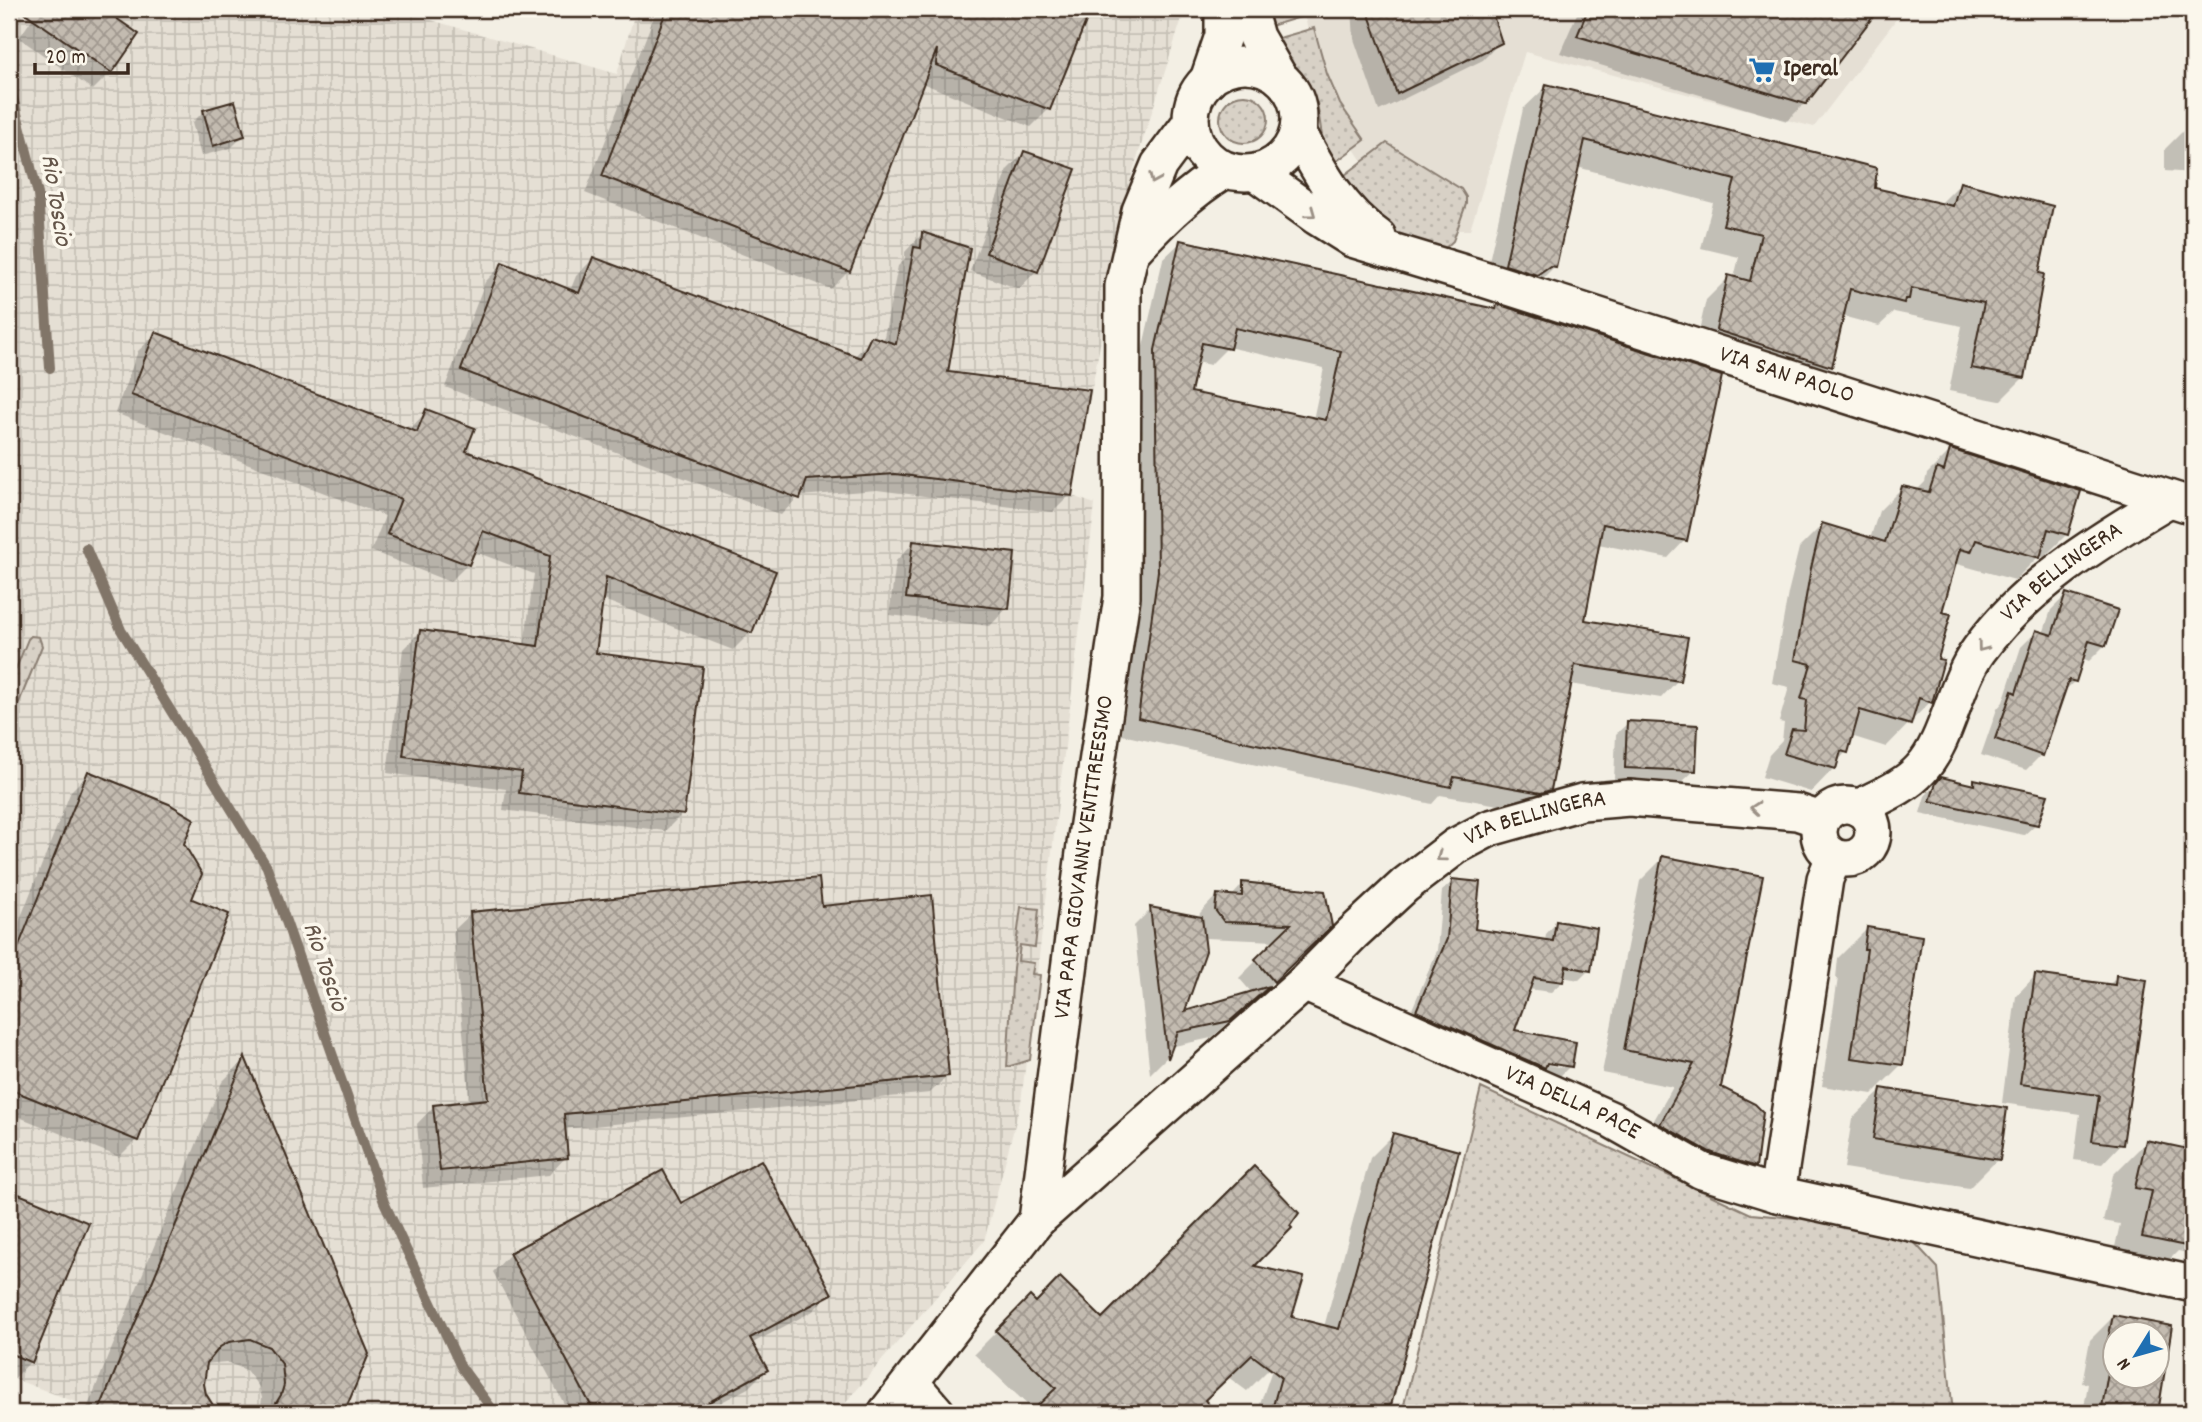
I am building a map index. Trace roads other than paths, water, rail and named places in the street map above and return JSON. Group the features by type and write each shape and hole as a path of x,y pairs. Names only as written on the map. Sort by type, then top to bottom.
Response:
{"street":[{"path":"1208,80 1223,36 1223,9"},
{"path":"1132,250 1175,206 1201,185 1241,171 1270,168 1283,159 1292,147 1298,132 1296,102 1256,37 1248,9"},
{"path":"1241,171 1212,162 1201,151 1191,122 1192,107 1198,92 1220,71 1242,66 1265,69 1279,77"},
{"name":"VIA PAPA GIOVANNI VENTITREESIMO","path":"1037,1220 1086,837 1122,597 1123,286 1140,211 1159,165 1191,122"},
{"name":"VIA SAN PAOLO","path":"1298,132 1318,168 1345,207 1362,226 1404,254"},
{"name":"VIA SAN PAOLO","path":"1241,171 1352,239 2181,502"},
{"name":"VIA BELLINGERA","path":"1858,808 1900,786 1920,770 1932,755 1963,678 1978,651 2028,596 2057,571 2101,540 2181,502"},
{"name":"VIA BELLINGERA","path":"1304,983 1405,885 1456,846 1490,828 1582,802 1629,797 1797,811 1821,820"},
{"path":"1842,805 1858,808 1869,818 1872,840 1863,853 1850,859 1834,857 1822,845 1819,837 1821,820 1826,813 1842,805"},
{"path":"1777,1194 1825,879 1834,857"},
{"path":"886,1413 1037,1220 1304,983"},
{"name":"VIA DELLA PACE","path":"1304,983 1612,1120 1702,1171 1777,1194 2193,1284"},
{"path":"911,1383 937,1413"}],"waterway":[{"name":"Rio Toscio","path":"9,83 38,194 50,368"},
{"name":"Rio Toscio","path":"86,548 121,630 267,867 384,1202 461,1367 495,1413"}],"place":[{"name":"Iperal","path":"1762,70"}]}
